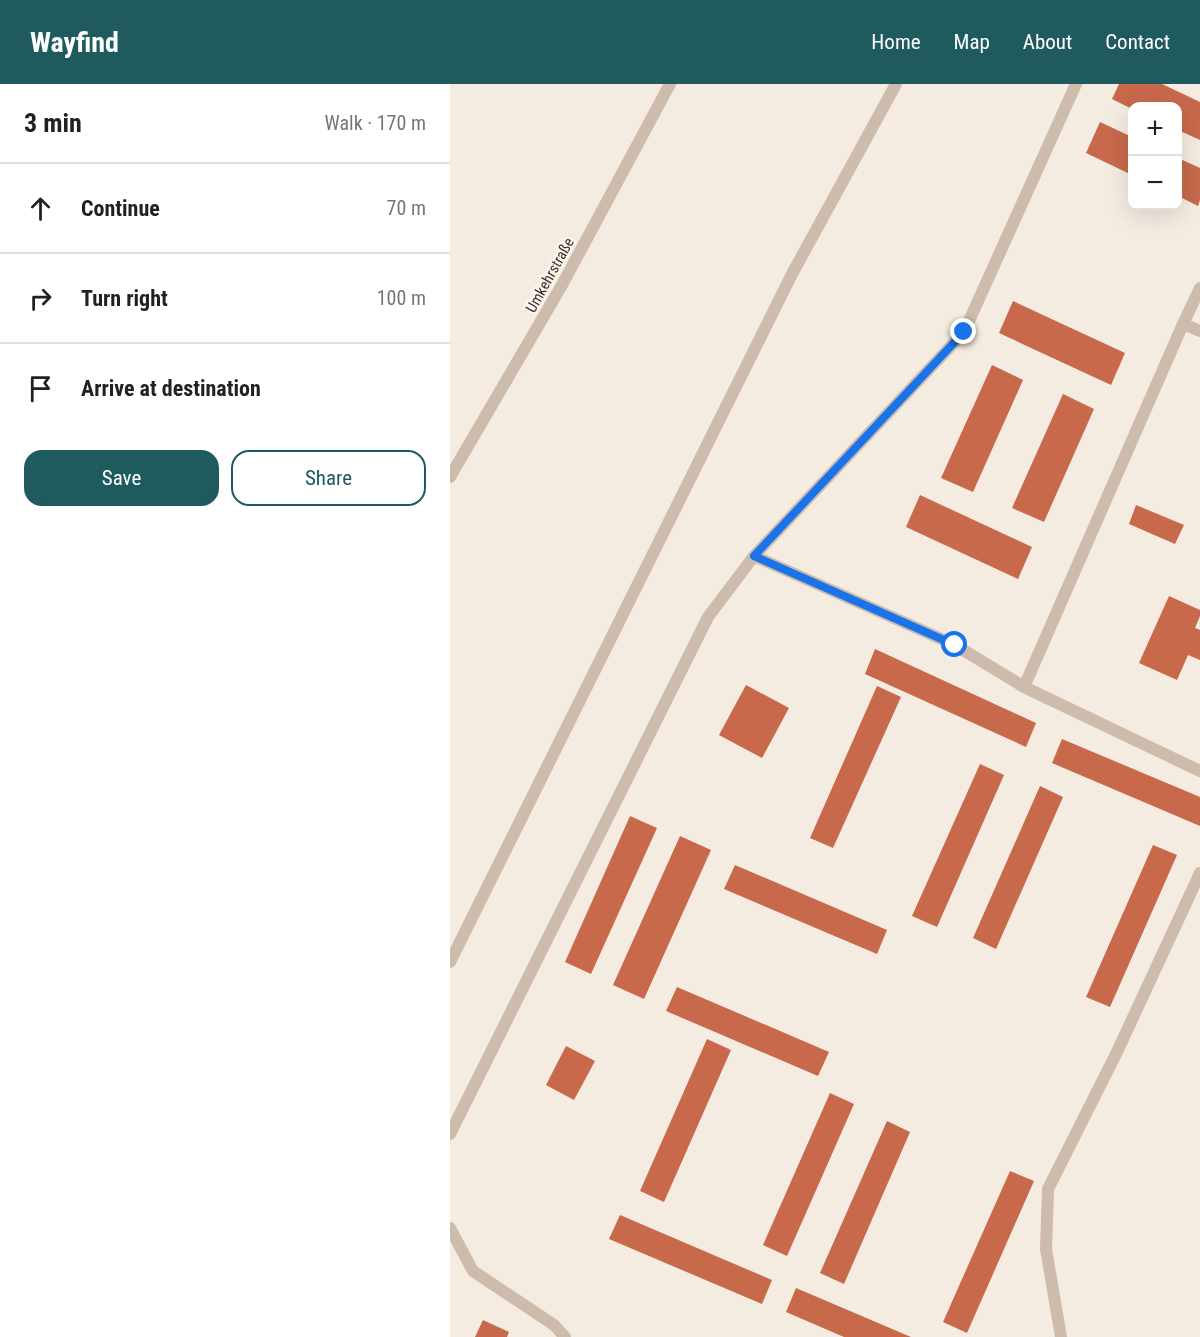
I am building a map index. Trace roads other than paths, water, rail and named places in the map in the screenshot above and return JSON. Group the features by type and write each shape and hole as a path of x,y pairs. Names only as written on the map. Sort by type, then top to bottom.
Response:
{"lane":[{"name":"Umkehrstraße","path":"450,477 562,285 670,84"},
{"path":"450,962 792,274 896,84"},
{"path":"450,1134 708,618 754,556 964,332 1076,84"},
{"path":"1024,687 1200,288"},
{"path":"1183,324 1200,332"},
{"path":"754,556 955,645 1024,687 1200,771"},
{"path":"1061,1337 1046,1249 1048,1189 1117,1052 1200,873"},
{"path":"450,1228 473,1271 554,1325 565,1337"}]}
